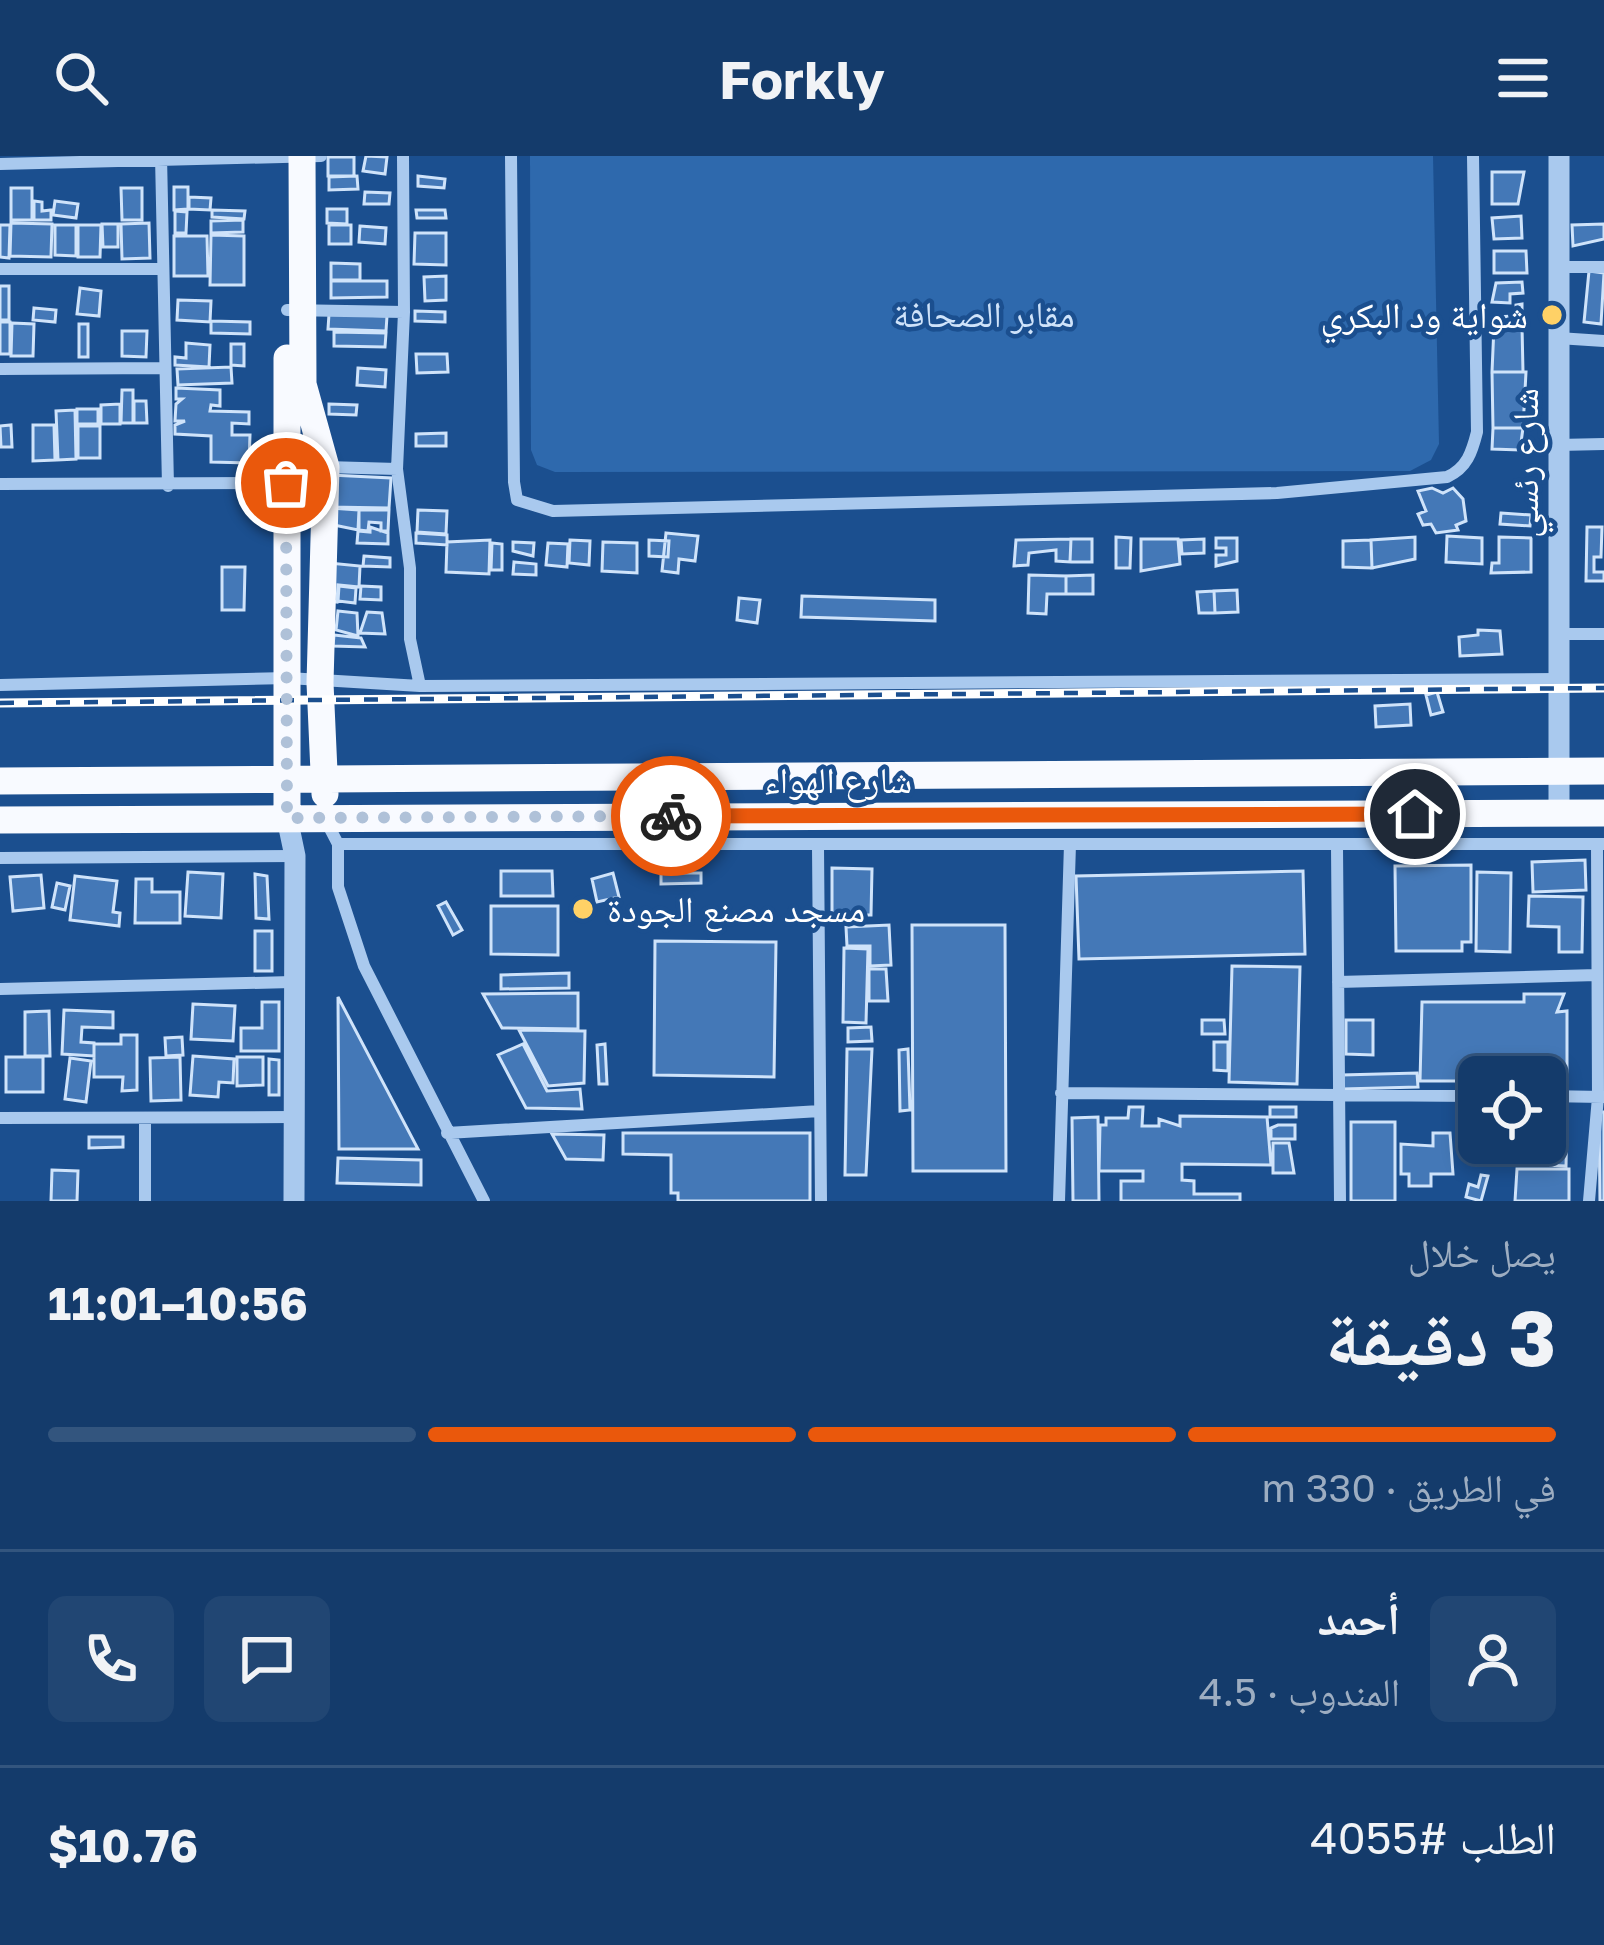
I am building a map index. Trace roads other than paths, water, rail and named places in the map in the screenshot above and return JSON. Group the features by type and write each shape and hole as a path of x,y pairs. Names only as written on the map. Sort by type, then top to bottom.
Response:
{"highway":[{"path":"287,818 286,483 295,309 294,157"},
{"path":"295,309 303,384 326,467 320,682 326,776 323,816"},
{"name":"شارع الهواء","path":"0,781 1604,771"},
{"name":"شارع الهواء","path":"0,820 1604,813"}],"street":[{"path":"0,164 321,156"},
{"path":"403,156 404,312 397,469 410,568 410,639 420,686"},
{"path":"511,156 514,482 517,500 553,511 1277,493 1448,477 1472,453 1477,432 1473,156"},
{"name":"شارع رئسي","path":"1559,156 1559,814"},
{"path":"161,159 168,486"},
{"path":"1557,267 1604,267"},
{"path":"0,269 162,268"},
{"path":"295,309 404,312"},
{"path":"1558,338 1604,341"},
{"path":"0,369 164,368"},
{"path":"1558,445 1604,444"},
{"path":"326,467 397,469"},
{"path":"0,484 286,483"},
{"path":"1558,634 1604,634"},
{"path":"0,685 288,678 420,686 1558,680"},
{"path":"1558,843 1559,814"},
{"path":"323,816 338,844 338,887 364,966 484,1201"},
{"path":"888,816 890,846"},
{"path":"287,818 295,856 294,1201"},
{"path":"338,844 1601,844 1601,1097 1589,1201"},
{"path":"1059,1201 1070,844"},
{"path":"818,847 821,1201"},
{"path":"1337,847 1340,1201"},
{"path":"0,858 295,856"},
{"path":"1338,982 1598,975"},
{"path":"0,988 292,982"},
{"path":"1061,1094 1458,1096"},
{"path":"1566,1096 1601,1097"},
{"path":"447,1133 820,1111"},
{"path":"0,1118 293,1117"},
{"path":"145,1120 145,1201"}],"railway":[{"path":"0,703 1604,688"}],"place":[{"name":"شواية ود البكري","path":"1552,315"},
{"name":"مسجد مصنع الجودة","path":"583,909"}],"park label":[{"name":"مقابر الصحافة","path":"984,314"}]}
